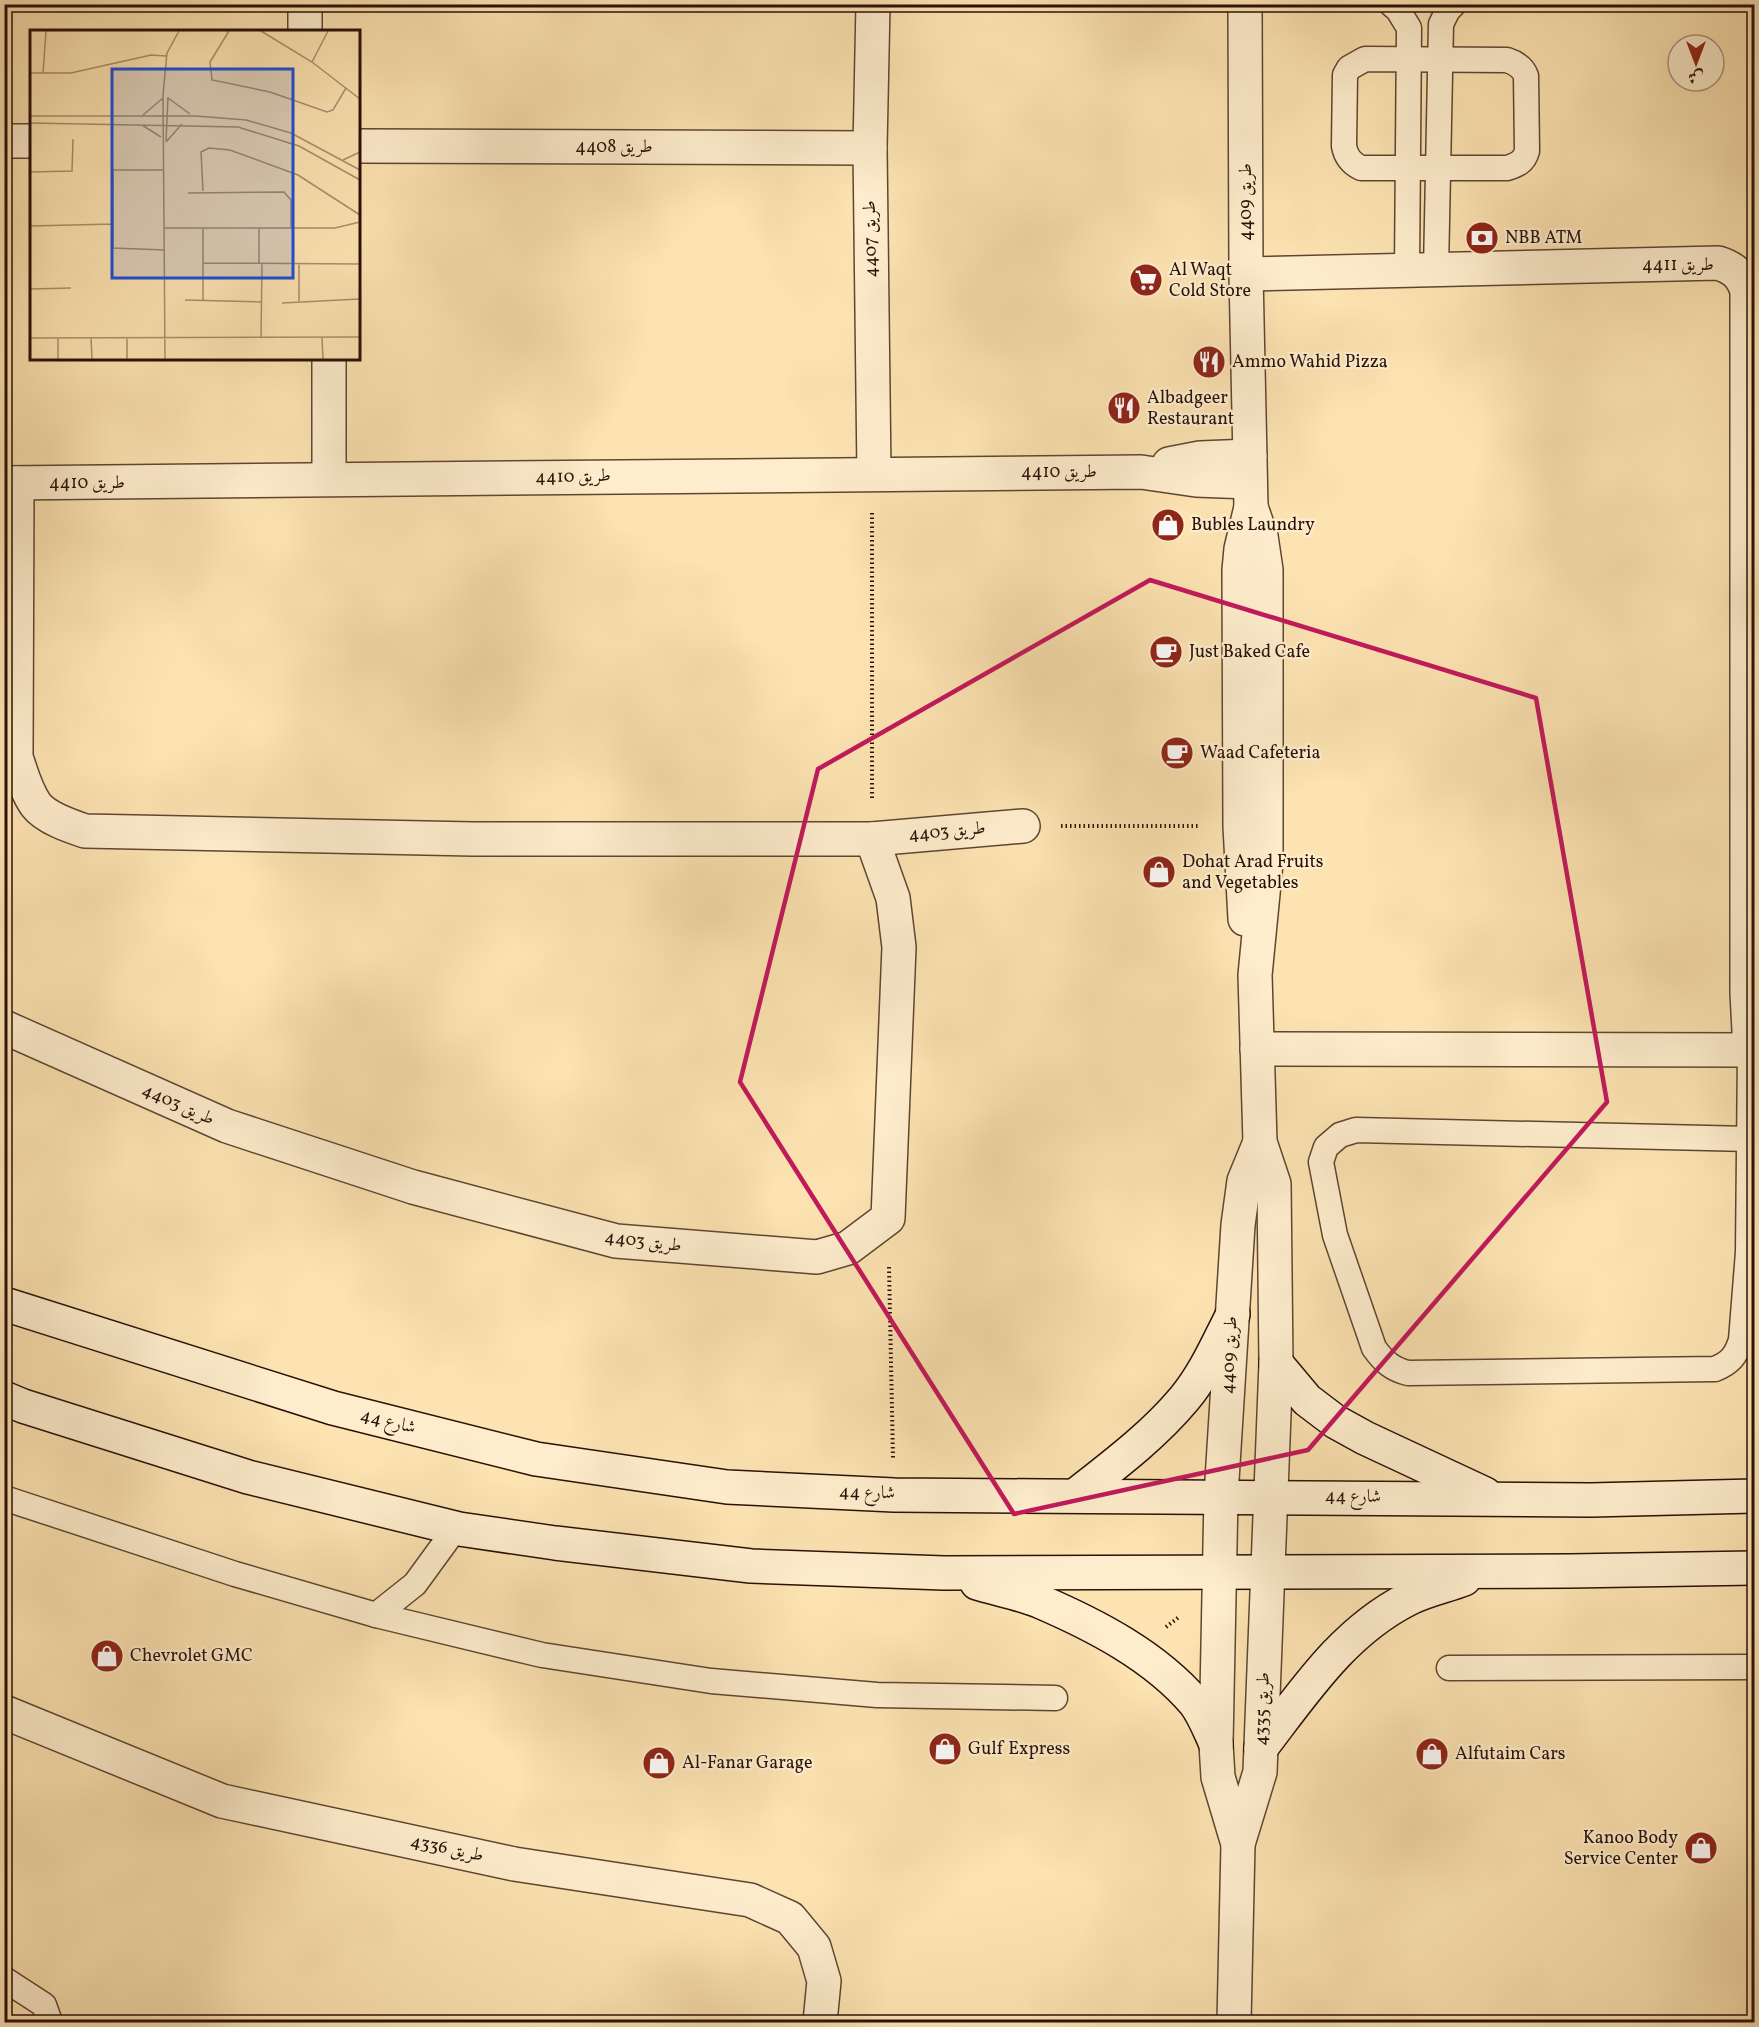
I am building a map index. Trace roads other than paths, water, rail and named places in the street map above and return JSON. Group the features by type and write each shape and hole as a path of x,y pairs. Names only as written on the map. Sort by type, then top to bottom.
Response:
{"street":[{"path":"305,4 305,30"},
{"name":"طريق 4407","path":"873,4 870,148 874,474"},
{"name":"طريق 4409","path":"1245,4 1246,274 1250,482 1239,570 1240,825 1245,925 1255,975"},
{"path":"4,141 30,141"},
{"name":"طريق 4408","path":"360,146 870,148"},
{"name":"طريق 4411","path":"1246,274 1718,263 1728,266 1744,280 1747,291 1751,518 1750,1050"},
{"path":"329,360 330,480"},
{"name":"طريق 4410","path":"11,483 1141,472 1175,462 1200,458 1250,482"},
{"name":"طريق 4409","path":"1250,482 1266,570 1266,863 1255,975 1260,1142 1274,1184 1276,1363 1268,1571"},
{"name":"طريق 4403","path":"11,483 16,757 25,783 37,806 62,823 85,831 438,838 872,839 1023,825"},
{"name":"طريق 4403","path":"4,1027 226,1126 413,1187 616,1241 817,1257 848,1248 888,1218 898,948 893,898 872,839"},
{"path":"1257,1049 1750,1050"},
{"name":"طريق 4409","path":"1220,1571 1221,1496 1238,1225 1244,1182 1260,1142"},
{"name":"شارع 44","path":"4,1304 333,1408 536,1459 727,1487 894,1495 1591,1500 1755,1496"},
{"path":"1076,1495 1142,1442 1185,1398 1207,1365 1233,1314"},
{"path":"1276,1363 1307,1400 1336,1422 1495,1499"},
{"path":"4,1398 248,1477 459,1529 555,1543 751,1566 944,1573 1752,1570"},
{"name":"طريق 4335","path":"1220,1571 1216,1744 1218,1777 1238,1844"},
{"name":"طريق 4335","path":"1234,2022 1238,1844 1260,1772 1268,1571"},
{"path":"1261,1748 1324,1666 1369,1623 1409,1598 1486,1571"},
{"path":"944,1573 1037,1600 1134,1651 1167,1674 1196,1706 1216,1744"},
{"name":"طريق 4336","path":"4,1712 222,1800 514,1864 750,1900 790,1918 814,1947 824,1981 820,2022"}],"lane":[{"path":"1391,4 1398,10 1409,28 1408,168 1422,270"},
{"path":"1422,270 1438,168 1441,24 1454,4"},
{"path":"1365,59 1440,60 1507,60 1521,67 1526,76 1527,151 1521,162 1507,168 1361,168 1354,165 1344,146 1344,82 1349,68 1365,59"},
{"name":"طريق 4411","path":"1750,1050 1750,1139 1748,1252 1741,1340 1737,1353 1728,1364 1715,1369 1408,1373 1394,1369 1374,1348 1335,1235 1321,1162 1326,1148 1340,1135 1356,1130 1750,1139"},
{"path":"4,1498 236,1574 375,1616 542,1655 711,1681 877,1695 1054,1698"},
{"path":"375,1616 415,1584 450,1536 459,1529"},
{"path":"1449,1668 1755,1667"},
{"path":"4,1979 44,2005 50,2022"}],"place":[{"name":"NBB ATM","path":"1482,238"},
{"name":"Al Waqt Cold Store","path":"1146,280"},
{"name":"Ammo Wahid Pizza","path":"1209,362"},
{"name":"Albadgeer Restaurant","path":"1124,408"},
{"name":"Bubles Laundry","path":"1168,525"},
{"name":"Just Baked Cafe","path":"1166,652"},
{"name":"Waad Cafeteria","path":"1177,753"},
{"name":"Dohat Arad Fruits and Vegetables","path":"1159,872"},
{"name":"Chevrolet GMC","path":"107,1656"},
{"name":"Gulf Express","path":"945,1749"},
{"name":"Alfutaim Cars","path":"1432,1754"},
{"name":"Al-Fanar Garage","path":"659,1763"},
{"name":"Kanoo Body Service Center","path":"1701,1848"}]}
